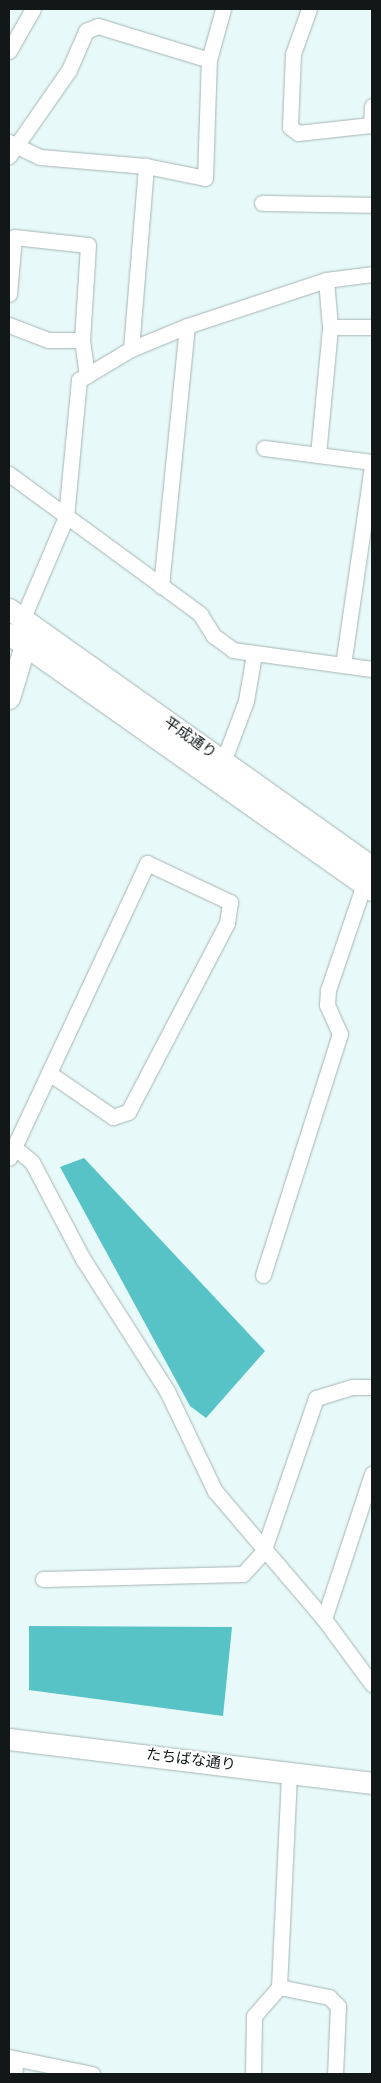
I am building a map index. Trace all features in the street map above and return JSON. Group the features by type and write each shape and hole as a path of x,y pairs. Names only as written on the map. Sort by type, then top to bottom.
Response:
{"street":[{"path":"9,51 32,9"},
{"path":"209,60 98,26 86,31 69,70 11,148 40,157 146,166 205,178 209,60 223,9"},
{"path":"309,9 293,54 290,127 298,133 371,125 372,106"},
{"path":"131,349 146,166"},
{"path":"262,203 372,205"},
{"path":"9,294 14,237 88,245 82,340 87,376"},
{"path":"9,698 14,630 66,517 79,380 131,349 187,326 326,280 372,274"},
{"path":"318,455 330,328 326,280"},
{"path":"9,325 48,340 82,340"},
{"path":"161,586 187,326"},
{"path":"330,328 372,327"},
{"path":"264,448 372,462"},
{"path":"343,665 372,467"},
{"path":"9,474 200,614 214,636 233,650 372,669"},
{"name":"平成通り","path":"14,630 223,762 369,880"},
{"name":"平成通り","path":"14,630 369,880"},
{"path":"223,762 246,701 254,654"},
{"path":"49,1073 113,1117 128,1112 227,923 230,902 146,863 12,1153 32,1162 83,1259 167,1391 215,1492 263,1552 324,1619 372,1684"},
{"path":"263,1275 340,1034 327,1005 328,990 369,880"},
{"path":"43,1579 243,1574 263,1552 316,1398 352,1387 372,1387"},
{"path":"324,1619 372,1474"},
{"name":"たちばな通り","path":"9,1738 372,1783"},
{"path":"253,2074 254,2016 279,1987 289,1772"},
{"path":"279,1987 329,1997 338,2006 335,2074"},
{"path":"14,2074 12,2058 92,2074"}],"shaded area":[{"path":"84,1158 265,1351 206,1418 190,1406 60,1167"},
{"path":"29,1626 232,1627 223,1716 29,1690"}]}
